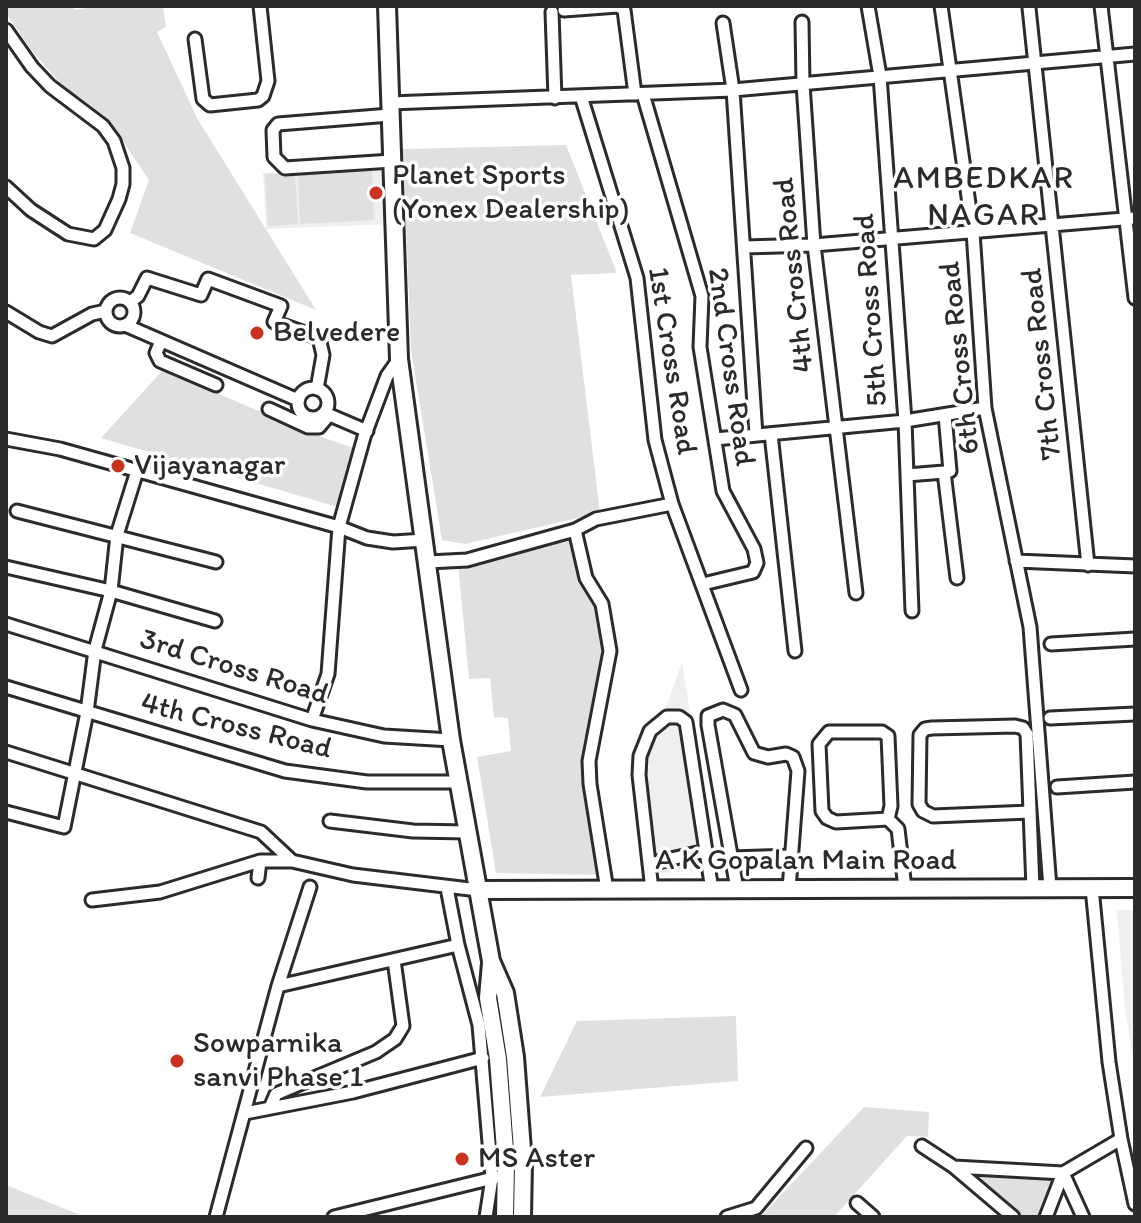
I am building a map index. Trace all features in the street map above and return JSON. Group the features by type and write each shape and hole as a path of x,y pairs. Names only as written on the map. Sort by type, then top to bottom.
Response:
{"street":[{"path":"195,39 203,99 210,105 258,100 263,96 268,81 260,6"},
{"path":"387,6 399,359 451,740 491,961 488,998 498,1059 506,1177 505,1217"},
{"name":"2nd Cross Road","path":"555,98 558,11 618,6 624,10 639,94 702,296 700,347 723,491 754,549 757,563 753,572 703,584"},
{"name":"5th Cross Road","path":"868,6 880,76 905,421 912,611"},
{"name":"6th Cross Road","path":"941,6 973,232 985,408 1030,627 1041,888"},
{"path":"1101,6 1131,218 1135,298"},
{"name":"7th Cross Road","path":"1029,8 1088,565"},
{"name":"4th Cross Road","path":"802,22 814,245 856,593"},
{"path":"723,23 733,90 756,435"},
{"path":"6,30 32,67 50,86 103,126 122,157 123,184 105,230 94,239 68,234 31,210 6,187"},
{"path":"392,161 285,168 274,157 273,130 278,124 390,109 581,96 733,90 1135,54"},
{"name":"1st Cross Road","path":"581,96 637,278 655,440 672,504 741,690"},
{"path":"744,247 814,245 1131,218"},
{"path":"130,302 138,296 147,278 201,295 208,279 281,306 274,322 319,338 323,355 317,389"},
{"path":"6,312 39,332 52,336 92,314 106,311 113,300 130,302"},
{"path":"125,325 133,315 130,302"},
{"path":"106,311 112,323 125,325 298,400"},
{"path":"161,341 156,353 160,361 216,385"},
{"path":"312,720 328,674 339,527 367,431 387,376 399,359"},
{"path":"317,389 307,390 298,400 299,410 306,417 316,418 327,414 367,431"},
{"path":"269,409 308,427 319,427 327,414 327,399 317,389"},
{"path":"715,439 905,421 985,408"},
{"path":"907,475 950,471 945,415"},
{"path":"771,434 795,651"},
{"path":"6,439 60,449 375,539 393,542 425,540"},
{"path":"6,812 64,827 87,712 95,650 111,591 117,535 137,471"},
{"path":"944,472 957,578"},
{"path":"428,562 467,560 575,530 596,519 672,504"},
{"path":"17,511 216,562"},
{"path":"575,530 586,578 602,604 610,651 589,761 607,890"},
{"path":"1016,561 1135,566"},
{"path":"6,567 111,591 215,621"},
{"name":"3rd Cross Road","path":"6,624 312,720 384,736 451,740"},
{"path":"1051,644 1135,639"},
{"name":"4th Cross Road","path":"6,687 285,771 367,782 458,782"},
{"path":"737,889 708,725 708,716 723,710 735,715 754,753 768,757 786,754 793,757 798,771 789,889"},
{"path":"1050,718 1135,714"},
{"path":"652,890 639,775 640,756 650,731 667,717 679,717 686,722 712,890"},
{"path":"1030,812 933,816 923,811 919,804 920,735 925,729 932,728 1023,728 1027,734 1030,812 1041,888"},
{"path":"888,819 891,806 888,736 882,732 829,732 819,744 822,811 827,818 836,822 888,819 898,829 905,888"},
{"path":"6,752 261,832 292,861"},
{"path":"1057,787 1135,782"},
{"path":"330,821 413,831 467,832"},
{"path":"649,864 706,851"},
{"path":"732,858 792,856"},
{"path":"258,878 260,861"},
{"path":"92,900 160,892 260,861 292,861 353,875 478,890"},
{"path":"216,1217 278,986 310,887"},
{"path":"447,888 479,1025 506,1177 522,1217"},
{"path":"1092,888 1109,1062 1135,1204"},
{"name":"A K Gopalan Main Road","path":"478,890 1135,888"},
{"path":"278,986 458,945"},
{"path":"270,1108 276,1094 376,1052 395,1039 403,1026 394,960"},
{"path":"245,1113 353,1092 483,1058"},
{"path":"954,1167 1063,1173 1121,1139"},
{"path":"922,1146 954,1167 1013,1217"},
{"path":"727,1217 756,1208 806,1148"},
{"path":"1046,1217 1063,1173"},
{"path":"1063,1173 1083,1217"},
{"path":"334,1217 506,1177"},
{"path":"486,1217 506,1177"},
{"path":"857,1203 873,1217"}],"shaded area":[{"path":"9,6 73,6 74,10 101,6 163,6 166,27 157,32 197,118 316,310 130,233 149,180 112,125 59,82 29,47 6,13"},
{"path":"566,145 617,273 571,275 600,513 465,544 442,540 411,350 403,149"},
{"path":"388,167 390,224 266,229 263,173"},
{"path":"372,169 374,220 300,224 298,173"},
{"path":"295,173 298,224 268,226 265,174"},
{"path":"163,370 308,432 356,449 338,507 101,438"},
{"path":"571,539 580,579 593,604 604,642 590,719 584,785 601,875 496,873 477,757 511,751 508,718 494,717 490,678 469,679 458,564"},
{"path":"682,662 715,870 644,874 630,762 643,725 667,705"},
{"path":"1117,910 1135,910 1135,1069 1125,1008"},
{"path":"736,1016 738,1081 540,1097 577,1021"},
{"path":"864,1107 929,1112 928,1137 907,1136 834,1217 757,1217 762,1215"},
{"path":"968,1174 1053,1178 1039,1217 1024,1217"},
{"path":"6,1185 85,1217 6,1217"}],"place":[{"name":"Planet Sports (Yonex Dealership)","path":"376,193"},
{"name":"Belvedere","path":"257,333"},
{"name":"Vijayanagar","path":"118,466"},
{"name":"Sowparnika sanvi Phase 1","path":"177,1061"},
{"name":"MS Aster","path":"462,1159"}],"district":[{"name":"AMBEDKAR NAGAR","path":"984,198"}]}
